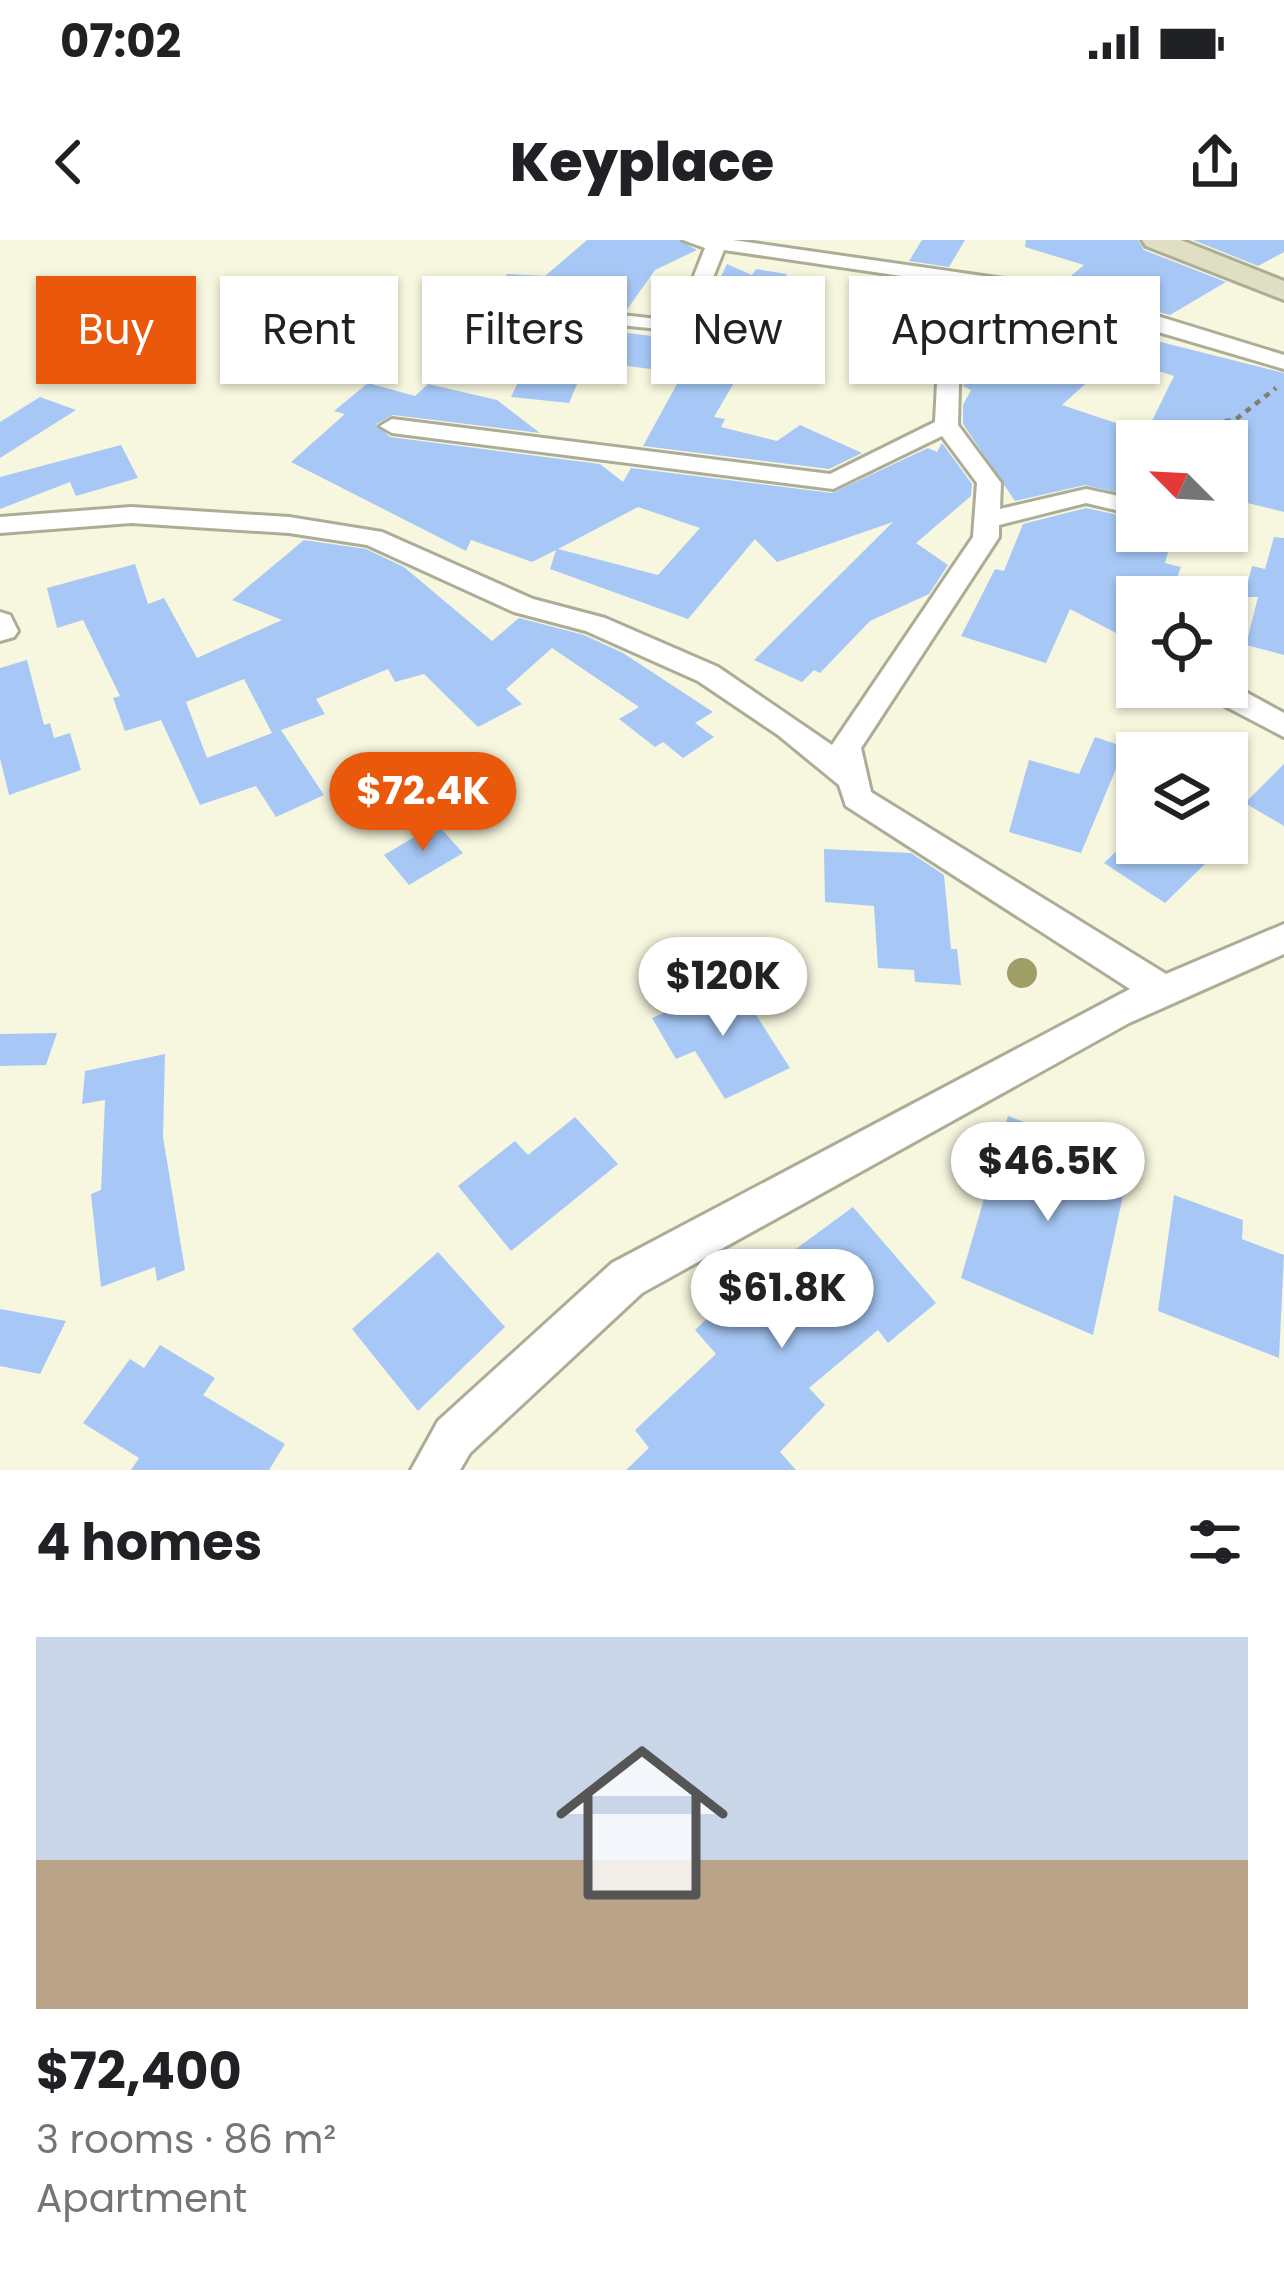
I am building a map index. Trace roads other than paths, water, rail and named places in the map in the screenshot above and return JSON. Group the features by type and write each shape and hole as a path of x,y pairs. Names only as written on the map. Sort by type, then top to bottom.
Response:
{"main road":[{"path":"1156,240 1284,291"}],"street":[{"path":"693,240 933,276"},
{"path":"627,322 685,328 716,245"},
{"path":"1160,323 1284,362"},
{"path":"948,384 946,425 989,483 986,537 846,747 856,798 1163,992"},
{"path":"392,426 833,482 946,425"},
{"path":"987,520 1086,496 1116,502"},
{"path":"0,525 130,515 289,525 373,538 524,606 595,624 708,674 789,727 853,779"},
{"path":"0,621 4,631 0,632"},
{"path":"1248,707 1284,726"},
{"path":"434,1470 454,1437 627,1278 1116,1012 1284,938"}]}
